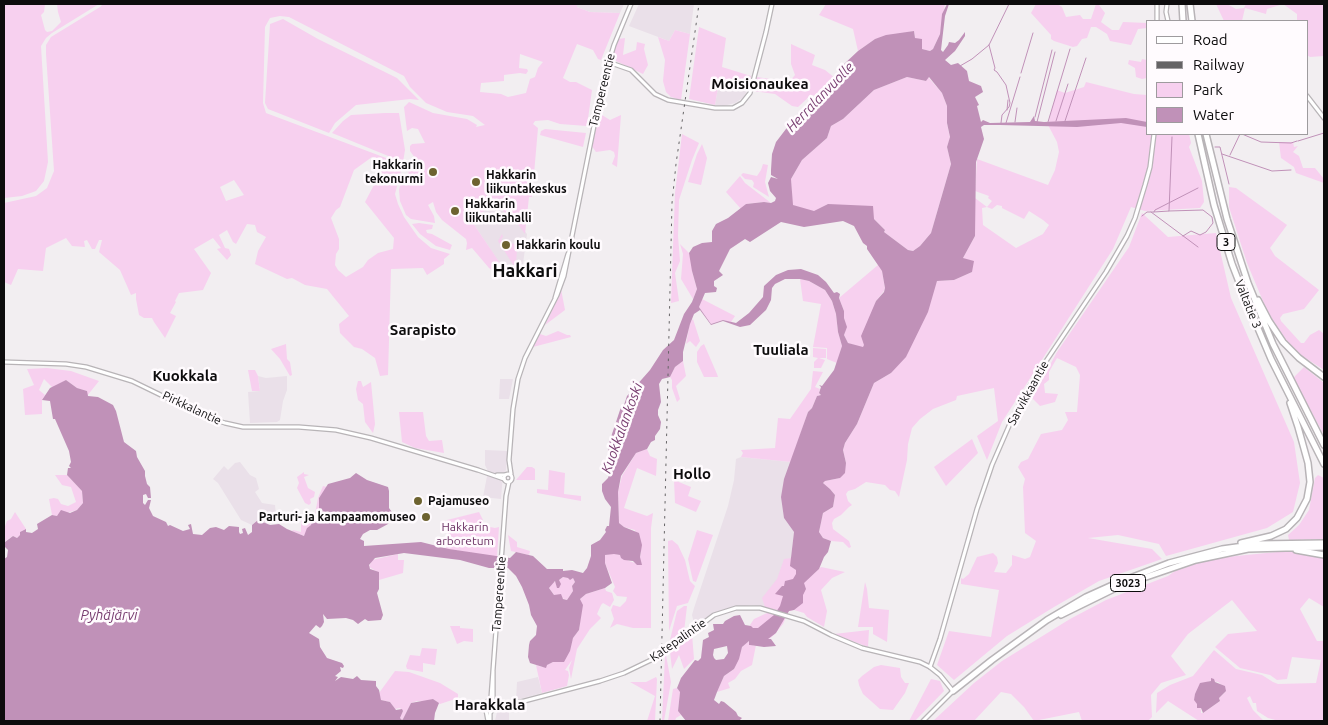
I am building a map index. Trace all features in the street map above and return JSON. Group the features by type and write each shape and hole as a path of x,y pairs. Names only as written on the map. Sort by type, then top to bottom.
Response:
{"highway":[{"path":"1182,4 1183,20"},
{"path":"1190,4 1192,20"},
{"name":"Valtatie 3","path":"1198,135 1214,205 1232,264 1252,316 1283,384 1324,464"},
{"name":"Valtatie 3","path":"1206,135 1224,210 1248,283 1273,344 1324,445"},
{"path":"1248,283 1283,342 1309,367 1324,377"},
{"path":"1222,549 1271,536 1284,530 1300,514 1307,499 1310,478 1306,455 1283,384"},
{"name":"3023","path":"953,691 1047,620 1074,603 1117,582 1169,563 1222,549 1258,544 1324,543"},
{"path":"1276,547 1324,555"},
{"name":"3023","path":"1028,634 1076,607 1120,586 1215,555 1248,549 1324,547"}],"main road":[{"name":"Tampereentie","path":"489,721 486,704 489,700 493,668 507,477 513,409 518,379 525,358 564,276 603,80 608,62 631,4"},
{"path":"608,62 631,70 655,94 668,100 715,108 733,108 742,103 750,93 772,4"},
{"path":"1157,4 1157,20"},
{"path":"1167,4 1168,20"},
{"path":"1308,97 1324,118"},
{"name":"Sarvikkaantie","path":"930,667 950,607 977,509 1000,446 1032,382 1106,272 1127,236 1135,218 1145,185 1154,135"},
{"name":"Pirkkalantie","path":"4,362 86,367 132,381 206,417 225,424 243,427 306,427 336,430 371,438 494,475 507,477"},
{"name":"Katepalintie","path":"494,706 506,706 620,674 651,660 708,619 726,611 747,607 770,610 794,617 862,648 920,662 930,667 946,681 953,691"},
{"name":"Tampereentie","path":"489,721 494,706 493,668"},
{"path":"923,721 953,691"},
{"path":"486,708 494,706 489,700"}],"shaded area":[{"path":"577,4 624,4 620,13 590,12 577,7"},
{"path":"639,4 694,4 690,34 675,30 669,41 629,26"},
{"path":"719,82 749,87 744,97 735,103 723,106 715,105"},
{"name":"Hakkarin koulu","path":"501,200 527,234 522,271 501,280 497,274 504,270 473,223 477,215"},
{"path":"258,376 266,378 287,376 287,390 280,420 277,422 250,423 248,392 260,391"},
{"path":"500,379 513,379 509,399 499,399"},
{"path":"485,450 508,451 506,470 503,474 501,499 483,497 488,471 485,465"},
{"path":"741,457 791,462 784,518 794,532 790,566 777,611 753,605 735,607 719,611 694,623 692,615 728,506 734,480 736,459"},
{"path":"240,462 250,475 256,478 259,489 255,492 262,503 275,505 276,515 270,525 258,520 252,525 241,520 218,483 213,479 224,466 228,470 235,463"},
{"path":"538,677 542,693 516,700 517,682"},
{"path":"509,707 509,721 495,721 497,712"}],"green space":[{"path":"4,4 45,4 44,12 41,15 47,32 52,31 61,22 57,4 99,4 52,33 41,46 48,162 44,181 36,191 22,196 4,198"},
{"path":"103,4 577,4 577,7 590,12 620,13 601,60 598,59 593,50 577,44 563,78 592,90 587,126 560,124 548,120 535,121 533,124 538,128 532,197 529,197 525,234 517,223 506,215 498,202 478,215 479,218 473,223 504,269 497,274 489,268 472,248 466,250 466,239 442,220 436,212 433,202 428,205 434,216 435,223 411,219 406,215 400,201 399,190 401,182 409,172 405,169 415,158 410,151 410,146 412,144 425,143 418,129 412,128 407,131 404,107 409,102 433,113 467,119 477,125 476,127 485,125 473,116 447,112 426,103 410,87 404,76 289,17 270,18 265,27 263,103 266,113 386,158 402,167 395,194 404,217 418,237 431,248 450,254 444,259 444,264 427,275 423,268 391,269 388,375 380,376 375,358 362,349 354,347 340,333 339,324 349,316 327,289 305,285 292,278 287,279 255,264 258,251 266,237 257,232 255,225 247,224 236,244 227,230 219,235 225,248 229,249 231,255 227,260 217,249 221,248 213,238 194,249 211,273 203,290 179,293 170,313 176,316 165,338 152,318 144,318 139,315 136,293 131,295 120,270 99,252 102,240 99,240 95,249 92,249 87,240 84,241 85,247 72,246 66,238 46,248 43,271 18,269 11,285 4,282 4,203 36,196 47,188 54,171 46,45 51,37","holes":["520,54 543,62 538,68 535,77 530,79 526,93 508,97 501,94 480,92 481,83 504,81 504,75 526,74 527,69 519,68","372,157 386,162 365,202 394,238 393,249 378,253 368,260 363,267 346,277 335,265 336,254 339,249 339,239 331,218 340,207 354,170","234,180 244,195 226,201 220,187"]},
{"path":"826,4 945,4 940,34 933,49 930,51 922,49 915,38 914,31 875,39 858,51 853,29 819,15"},
{"path":"1036,4 1057,4 1062,7 1066,17 1080,15 1083,19 1091,19 1096,4 1105,13 1101,22 1112,30 1119,30 1123,22 1146,23 1146,28 1138,29 1131,45 1110,41 1107,34 1096,27 1091,27 1087,38 1082,39 1077,46 1073,47 1051,39 1051,35 1031,13"},
{"path":"1216,4 1227,4 1236,9 1244,8 1246,4 1283,4 1267,9 1266,14 1245,8 1242,20 1224,20"},
{"path":"1283,4 1324,4 1324,56 1308,56 1308,20 1297,20 1297,14"},
{"path":"283,19 318,39 397,78 419,100 410,99 356,105 335,123 329,133 268,109 265,103 270,24"},
{"path":"699,27 726,38 722,67 751,76 749,87 719,82 715,105 689,99"},
{"path":"675,30 690,34 681,100 671,97 666,92 663,81 665,60 658,37 669,41"},
{"path":"625,38 623,55 636,50 637,42 645,44 644,49 648,65 643,74 614,60 612,57 618,39"},
{"path":"791,44 815,55 812,65 825,70 835,78 816,96 811,95 798,107 792,106 775,94 753,91 757,77 789,82 795,75 791,64"},
{"path":"1142,59 1146,60 1146,78 1142,79 1136,77 1135,68 1128,64 1129,60 1141,62"},
{"path":"907,77 926,81 928,77 942,93 947,106 947,123 950,138 947,147 951,164 931,233 913,251 908,250 884,232 885,230 874,219 828,204 814,212 792,205 791,179 802,160 827,138 831,126 843,119 874,90"},
{"path":"1086,82 1134,94 1146,95 1146,135 1189,135 1191,143 1189,147 1202,181 1204,202 1200,208 1145,211 1131,207 1113,249 1002,422 987,460 977,436 998,421 994,388 957,396 956,400 933,409 920,419 912,428 899,497 895,491 890,490 885,485 866,482 848,491 846,494 848,501 852,505 834,519 832,523 833,529 849,541 851,547 849,548 843,542 823,538 819,532 823,513 833,507 835,495 823,483 840,478 846,463 843,450 845,443 857,424 874,383 891,373 937,281 954,280 972,272 963,258 975,236 975,198 987,207 992,201 988,198 989,196 975,191 977,159 1048,185 1055,170 1059,152 1057,142 1048,125 1057,90 1065,93 1084,87","holes":["997,205 1002,206 1002,208 1024,219 1029,211 1049,225 1043,234 1016,248 983,225 982,208 992,209"]},
{"path":"599,109 602,115 610,120 621,115 617,167 612,164 615,156 614,152 610,150 596,152 591,145"},
{"path":"399,113 405,150 403,162 332,133 351,115"},
{"path":"545,129 586,133 583,147 540,135 541,131"},
{"path":"682,134 699,143 679,200 678,236 680,261 675,273 679,301 671,303 675,193"},
{"path":"1279,142 1293,142 1294,147 1298,146 1293,152 1299,156 1303,168 1315,168 1324,179 1324,183 1296,173 1294,167 1281,158"},
{"path":"702,144 707,158 701,185 688,182"},
{"path":"763,164 768,165 765,182 769,197 753,187 754,183 752,180 745,179 741,175 743,173 757,176"},
{"path":"740,176 745,183 771,203 746,204 741,209 726,192"},
{"path":"1229,187 1236,188 1287,225 1270,248 1275,256 1319,290 1304,309 1283,314 1280,318 1301,343 1304,343 1310,335 1319,330 1324,334 1324,370 1293,350 1268,313 1247,263 1229,207"},
{"path":"1142,213 1168,237 1216,233 1231,298 1294,442 1300,483 1293,512 1267,528 1166,556 1159,544 1118,535 1088,538 1152,549 1162,559 1099,581 1054,607 1007,636 954,680 937,665 949,631 991,637 999,590 961,584 961,578 963,579 969,574 977,557 993,553 997,557 998,563 994,572 1006,573 1012,565 1012,555 1025,559 1030,557 1036,541 1025,533 1023,487 1025,479 1018,467 1021,462 1028,459 1041,434 1062,430 1068,420 1065,412 1077,412 1080,375 1076,367 1057,358 1049,372 1049,380 1044,384 1045,393 1058,394 1055,402 1040,406 1032,398 1057,352 1129,247"},
{"path":"412,224 433,225 432,229 426,230 427,233 452,245 450,250 436,246 420,234"},
{"path":"502,234 503,237 501,239 507,248 513,243 517,248 516,265 514,266 498,241"},
{"path":"680,244 689,253 692,263 692,271 697,289 693,299 681,279 683,254"},
{"path":"878,265 882,271 885,288 876,301 864,347 859,347 848,343 844,335 846,327 844,311 839,298"},
{"path":"800,279 809,281 825,290 832,301 842,346 837,363 827,359 827,348 813,347 821,304 803,301"},
{"path":"561,289 565,310 545,325 556,302"},
{"path":"702,299 735,316 731,322 723,320 711,324 699,307"},
{"path":"693,319 700,341 696,347 690,341 686,344 690,322"},
{"path":"558,331 571,337 533,347 540,334 546,336"},
{"path":"286,344 287,359 290,362 292,375 290,376 280,359 271,349"},
{"path":"704,344 718,377 704,377 697,362 697,352"},
{"path":"813,348 826,349 826,358 819,358 825,360 821,368 814,368 814,362 818,358 813,357"},
{"path":"683,361 686,376 676,386 680,399 677,402 670,377 675,367"},
{"path":"1304,367 1324,383 1324,435 1293,378"},
{"path":"47,368 71,371 99,381 87,396 87,391 77,388 66,380 53,388 44,379 39,390 45,395 42,400 42,414 25,415 23,389 34,385 27,369"},
{"path":"248,370 255,370 258,376 260,391 252,391"},
{"path":"813,371 823,372 815,387 820,389 819,393 821,395 817,396 812,408 808,412 791,462 741,457 743,453 741,450 775,448 778,418 790,419 811,389"},
{"path":"358,381 361,381 363,387 371,382 375,424 373,433 365,422 363,404 358,400 356,389"},
{"path":"399,412 423,412 426,436 429,441 442,440 444,453 415,448 402,442"},
{"path":"972,439 978,453 946,486 934,467"},
{"path":"647,449 650,456 657,459 656,476 637,468 624,508 647,516 653,513 651,528 651,628 633,628 617,624 610,628 614,619 611,610 613,605 620,607 627,597 617,596 613,591 615,587 605,563 605,555 611,553 620,555 635,563 640,557 641,552 635,530 624,527 619,523 618,492 622,476 636,453"},
{"path":"527,467 535,469 535,480 516,480"},
{"path":"549,470 565,473 564,494 581,496 581,501 537,493 537,489 548,490"},
{"path":"304,472 304,474 309,475 304,477 308,488 315,492 314,497 310,499 311,503 309,505 305,503 297,488 299,483 297,477"},
{"path":"55,475 67,475 82,491 83,503 77,510 57,516 52,515 49,499 58,499 61,504 68,506 76,502 71,487 62,485"},
{"path":"1318,475 1324,478 1324,539 1289,540 1288,535 1299,525 1309,510 1315,478"},
{"path":"674,480 691,487 688,496 701,501 696,512 675,503"},
{"path":"323,486 327,487 319,498 319,512 307,528 307,533 304,536 292,531 301,532 301,520 306,514 315,514 318,498"},
{"path":"15,512 26,529 20,532 17,538 13,536 4,542 4,529 7,521 11,519"},
{"name":"Hakkarin arboretum","path":"479,512 483,520 481,525 499,527 497,557 446,549 448,538 447,520"},
{"path":"697,530 713,535 696,582 693,581 688,559"},
{"path":"508,535 517,542 517,547 530,551 529,555 511,551"},
{"path":"672,540 678,545 685,560 690,581 695,586 688,603 677,606 669,631 668,541"},
{"path":"1287,551 1324,557 1324,607 1309,598 1300,609 1317,641 1324,641 1324,721 1279,721 1268,718 1257,711 1256,703 1253,703 1250,696 1247,698 1253,710 1264,721 1199,721 1168,701 1156,713 1157,693 1170,685 1193,676 1214,650 1236,669 1262,675 1278,684 1316,683 1321,660 1292,657 1287,679 1277,680 1270,675 1240,668 1215,647 1228,634 1257,631 1232,600 1188,634 1171,656 1186,675 1161,683 1151,695 1152,717 1148,721 1082,721 1079,712 1034,721 1011,694 1001,692 974,721 933,721 974,683 1002,661 1070,619 1106,600 1168,576 1175,571 1207,560","holes":["1209,681 1218,682 1223,686 1225,692 1219,698 1220,701 1201,713 1201,707 1197,708 1197,704"]},
{"path":"398,554 398,560 404,560 403,573 379,580 379,573 369,567 372,560"},
{"path":"791,558 810,577 821,567 845,572 832,578 821,590 827,611 824,627 807,617 804,613 794,610 789,611 783,624 768,640 757,637 750,625 754,619 767,613 762,598 777,579 784,559"},
{"path":"563,577 573,578 575,582 572,586 573,591 567,600 554,595 549,588 553,582 559,582"},
{"path":"865,582 869,608 889,610 887,642 873,634 873,627 858,627"},
{"path":"605,588 606,591 612,593 614,600 610,607 603,603 601,605 597,614 601,618 590,629 577,649 571,679 569,668 572,660 565,670 568,671 569,675 567,686 542,693 536,665 542,667 553,662 563,662 573,638 579,630 582,605 580,599 586,594"},
{"path":"687,606 684,632 669,644 677,611"},
{"path":"450,626 473,629 473,642 464,641 457,644"},
{"path":"869,630 868,647 834,634"},
{"path":"692,634 694,659 684,669 679,655 672,669 670,652"},
{"path":"748,641 754,646 756,645 752,665 741,671 735,679 728,683 730,688 717,692 724,676 734,669 742,647"},
{"path":"422,648 437,649 435,665 423,663 423,672 407,669 406,666 410,655 420,656"},
{"path":"665,656 671,682 664,721 662,721"},
{"path":"881,665 900,668 901,677 905,683 909,683 905,693 893,710 880,709 863,694 859,685 858,680 862,676 874,667"},
{"path":"395,671 409,672 440,683 458,694 458,698 440,704 433,699 411,703 401,720 400,717 403,711 400,708 395,709 390,702 381,700 379,693"},
{"path":"656,677 655,721 647,721 655,696 630,682 646,682"},
{"path":"931,679 940,681 944,691 915,721 909,721"},
{"path":"677,688 680,692 678,711 681,715 675,721 668,721 673,689"}],"water":[{"path":"947,4 949,4 945,16 941,50 943,52 949,42 955,43 959,40 965,32 965,36 955,51 945,60 951,65 958,63 967,71 969,81 981,86 983,92 975,97 979,105 977,106 981,122 983,120 990,123 1030,122 1034,116 1035,121 1044,122 1126,118 1146,122 1146,127 1121,123 1077,127 984,125 981,127 984,139 976,162 975,236 963,258 974,261 972,272 954,280 937,281 928,312 906,357 891,373 874,383 857,424 845,443 843,450 846,463 845,473 840,478 823,483 835,495 833,507 823,513 819,532 823,538 831,541 828,552 819,569 804,583 806,589 803,595 803,603 794,610 789,611 776,633 768,639 771,639 776,646 749,645 749,641 742,647 734,669 724,676 717,692 714,700 719,704 721,701 724,702 736,712 742,718 739,721 686,721 678,711 680,692 677,688 681,678 695,660 698,661 701,658 703,640 709,637 708,633 714,630 713,624 723,624 734,616 740,615 745,625 758,628 774,615 780,606 783,596 775,594 784,586 785,581 793,579 796,574 796,570 790,566 794,532 784,518 781,497 784,479 808,412 812,408 817,396 821,395 819,393 821,387 819,385 822,386 834,370 842,346 832,301 825,290 809,281 800,279 785,279 775,284 772,288 771,300 766,310 750,325 740,327 723,321 711,325 700,310 694,314 683,352 683,361 675,367 670,377 662,379 659,384 661,402 658,415 661,422 660,429 655,436 655,440 651,442 647,449 636,453 621,476 618,492 619,523 639,533 642,545 640,557 642,565 624,560 620,555 605,555 605,563 612,583 605,588 586,594 580,599 583,605 579,630 573,638 570,651 564,662 553,662 547,665 546,668 530,663 528,657 529,645 536,635 537,626 531,615 522,587 516,576 508,568 489,568 460,560 404,553 375,558 369,565 370,569 379,572 379,589 377,593 383,615 381,620 368,621 365,619 358,624 346,618 327,619 323,614 324,622 322,626 320,628 316,625 309,633 319,639 320,647 327,658 342,663 344,666 343,668 340,667 341,671 335,676 338,677 335,681 341,677 353,679 357,676 361,680 376,681 381,700 390,702 396,710 402,709 400,718 402,720 411,703 433,699 439,703 434,721 4,721 4,559 7,557 8,550 4,546 5,542 13,536 17,538 20,532 26,529 26,532 32,533 38,529 37,524 52,515 57,516 61,510 70,513 77,510 83,503 82,491 67,475 68,468 71,468 69,466 71,462 69,451 55,419 53,419 50,401 42,400 50,388 66,380 77,388 87,391 88,396 98,397 113,405 124,442 136,451 137,457 145,471 147,484 150,487 151,498 148,498 146,494 143,495 143,503 145,505 148,500 151,500 149,508 153,516 166,522 168,526 170,525 183,531 190,529 188,525 191,524 193,534 202,535 210,528 216,527 224,530 229,526 239,527 240,534 243,533 242,529 245,528 248,535 252,532 252,525 258,520 270,525 279,524 304,536 307,528 319,512 319,498 328,484 350,478 356,473 367,480 388,487 389,508 394,515 389,517 391,520 388,524 363,534 360,539 364,541 364,546 421,542 449,549 510,558 516,552 533,556 547,569 572,570 583,573 591,556 591,545 600,540 606,532 607,526 609,526 611,507 605,499 602,484 608,478 615,459 609,454 608,446 621,407 624,405 627,396 650,370 663,350 674,340 684,314 692,302 697,289 689,253 693,247 702,243 712,242 712,231 716,224 728,218 746,204 771,203 775,201 776,198 770,191 768,183 771,177 778,179 771,175 772,154 776,142 799,112 835,78 842,66 858,51 875,39 886,35 914,31 915,38 922,39 922,49 930,51 933,49 940,34 942,14","holes":["907,77 926,81 929,77 942,93 947,106 947,123 950,137 947,147 951,164 931,233 913,251 908,250 884,232 885,230 874,219 873,206 828,204 814,211 793,205 791,179 802,160 827,138 831,126 843,119 874,90","843,221 854,226 863,243 867,246 867,249 882,271 885,288 876,301 861,336 863,347 848,343 844,335 847,327 839,298 840,294 834,293 818,275 801,269 788,270 776,275 764,286 763,297 749,313 736,323 723,320 711,324 699,307 705,293 716,292 717,288 714,286 714,281 723,275 719,271 730,249 745,239 750,242 781,222 804,227","563,577 570,580 573,578 575,582 572,586 573,591 567,600 563,599 561,594 554,595 549,588 555,581 557,588 559,588 561,584 559,580","727,646 728,653 724,659 716,660 713,655 714,649"]},
{"path":"1211,678 1225,686 1226,691 1219,698 1220,701 1203,713 1201,708 1197,708 1194,700 1195,694 1200,683 1211,681"}],"waterway":[{"path":"960,66 989,45 1009,4"},
{"path":"1021,73 1033,33"},
{"path":"989,45 994,70 1006,85 1010,103 1002,115 1001,123"},
{"path":"1048,122 1070,49"},
{"path":"1035,117 1052,50"},
{"path":"1037,122 1055,52"},
{"path":"1065,121 1086,58"},
{"path":"1006,123 1020,77"},
{"path":"1056,121 1068,84"},
{"path":"1007,110 1008,100"},
{"path":"1015,122 1017,108"},
{"path":"1298,141 1324,133"},
{"path":"1230,155 1240,135"},
{"path":"1244,135 1261,142 1291,143 1297,141"},
{"path":"1154,212 1169,211 1172,137"},
{"path":"1215,147 1220,147 1229,184"},
{"path":"1222,154 1272,171 1291,170"},
{"path":"1142,216 1147,212 1154,212 1198,188"},
{"path":"1169,211 1203,210 1212,217 1213,223 1206,232 1200,235 1191,231 1183,236"},
{"path":"1151,212 1198,247"}],"railway":[{"path":"660,721 672,203 699,4"}],"place":[{"name":"Hakkarin tekonurmi","path":"433,172"},
{"name":"Hakkarin liikuntakeskus","path":"476,182"},
{"name":"Hakkarin liikuntahalli","path":"455,211"},
{"name":"Hakkarin koulu","path":"506,245"},
{"name":"Pajamuseo","path":"418,501"},
{"name":"Parturi- ja kampaamomuseo","path":"426,517"}],"district":[{"name":"Moisionaukea","path":"760,84"},
{"name":"Hakkari","path":"525,271"},
{"name":"Sarapisto","path":"423,330"},
{"name":"Tuuliala","path":"781,350"},
{"name":"Kuokkala","path":"185,376"},
{"name":"Hollo","path":"692,474"},
{"name":"Harakkala","path":"490,705"}],"water label":[{"name":"Herralanvuolle","path":"820,97"},
{"name":"Kuokkalankoski","path":"622,428"},
{"name":"Pyhäjärvi","path":"109,615"}]}
